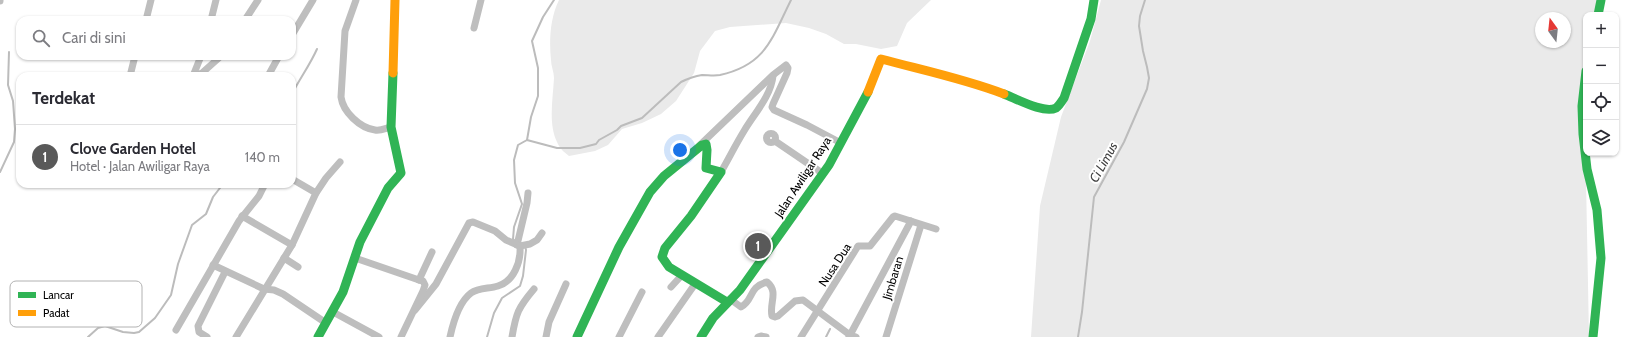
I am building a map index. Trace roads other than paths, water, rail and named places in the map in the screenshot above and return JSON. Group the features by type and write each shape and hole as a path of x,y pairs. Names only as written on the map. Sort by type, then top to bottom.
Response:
{"street":[{"path":"147,16 150,0"},
{"path":"212,16 216,0"},
{"path":"248,16 258,0"},
{"path":"296,28 313,0"},
{"path":"356,0 345,31 341,97 342,103 351,117 371,128 379,130 391,127"},
{"path":"318,337 343,292 360,242 388,188 401,173 391,127 395,0"},
{"path":"474,28 481,0"},
{"name":"Jalan Awiligar Raya","path":"701,337 713,318 728,300 740,290 822,173 841,143 871,86 881,59 946,77 976,83 1043,109 1051,109 1059,105 1068,88 1091,19 1094,0"},
{"path":"1599,12 1602,0"},
{"path":"130,72 134,60"},
{"path":"194,72 199,60"},
{"path":"202,72 216,60"},
{"path":"270,72 277,60"},
{"path":"577,337 619,247 635,217 656,184 700,145 773,75 786,65 788,68 787,72 773,104 772,107 774,110 814,128 841,143"},
{"path":"773,75 764,99 743,132 721,172 662,254 662,260 695,284 741,307 759,284 767,282 774,291 772,316 778,316 799,300 806,302 852,336 911,221"},
{"path":"1584,84 1582,106 1583,134 1587,168 1597,210 1601,258 1593,337"},
{"path":"775,141 822,173"},
{"path":"700,145 706,144 707,147 706,168 721,172"},
{"path":"236,337 292,244 316,193 326,178 340,162"},
{"path":"296,181 316,193"},
{"path":"176,330 242,216 259,196 263,188"},
{"path":"450,337 460,310 469,294 481,289 499,286 513,275 519,259 518,246 528,203 528,193"},
{"path":"242,216 292,244"},
{"name":"Nusa Dua","path":"818,311 858,246 870,246 890,219 895,216 936,229"},
{"path":"415,310 436,284 469,223 473,222 495,231 506,240 518,246 530,244 537,240 542,233"},
{"name":"Jimbaran","path":"886,337 921,225"},
{"path":"418,280 432,252"},
{"path":"284,258 298,268"},
{"path":"355,258 423,281 425,285 415,310 401,337"},
{"path":"213,265 225,272 264,289 274,290 283,294 326,323"},
{"path":"207,337 199,332 198,326 225,272"},
{"path":"671,287 682,275"},
{"path":"546,337 549,322 566,284"},
{"path":"658,337 695,284"},
{"path":"512,337 514,321 520,305 534,289"},
{"path":"619,337 642,292"},
{"path":"801,337 818,311"},
{"path":"332,312 378,337"},
{"path":"758,337 766,337"}],"waterway":[{"path":"527,140 531,117 538,96 538,68 532,41 543,17 554,0"},
{"path":"515,241 513,239 514,227 522,204 515,183 514,160 518,145 527,140 557,148 580,148 596,144 599,140 617,130 621,126 642,118 681,82 699,75 720,75 748,64 758,57 766,48 791,0"},
{"name":"Ci Limus","path":"1078,337 1094,197 1124,142 1147,89 1149,78 1139,26 1140,16 1145,0"},
{"path":"296,87 317,49"},
{"path":"0,172 14,142 15,129 13,101 8,85 9,52"},
{"path":"108,327 123,332 134,333 139,332 155,318 171,295 178,264 192,225 206,214 213,197 220,188"},
{"path":"487,337 494,313 502,298 520,286 523,276 526,250 525,246"},
{"path":"88,337 98,328 102,327"},
{"path":"826,337 830,329"}],"place":[{"name":"Clove Garden Hotel","path":"758,246"}]}
